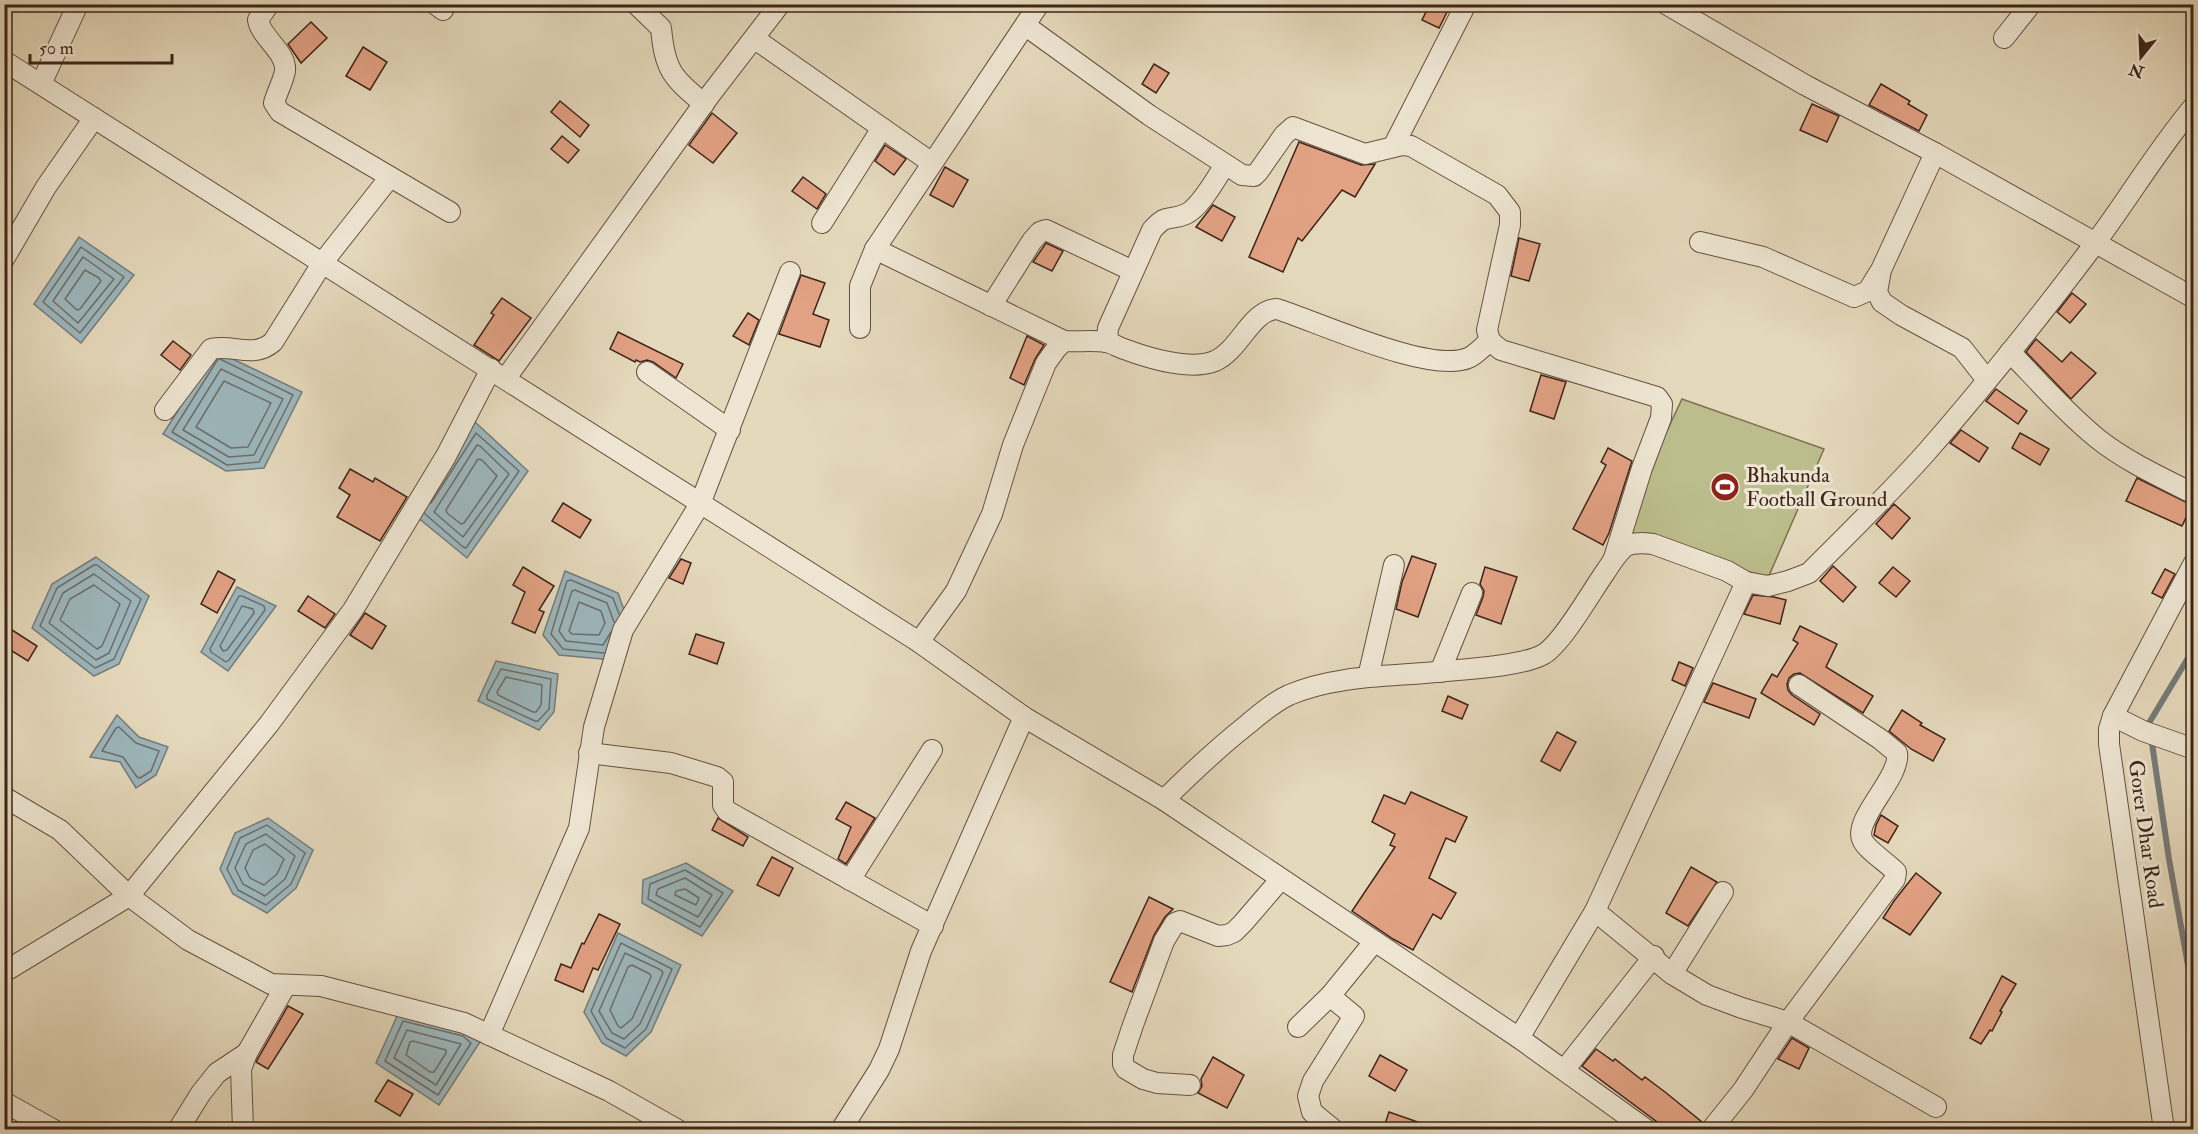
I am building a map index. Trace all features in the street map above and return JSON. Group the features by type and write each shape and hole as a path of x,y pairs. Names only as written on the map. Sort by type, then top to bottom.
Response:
{"street":[{"path":"41,84 78,4"},
{"path":"269,4 258,20 259,27 280,55 285,68 274,104 280,112 450,212"},
{"path":"636,4 662,28 663,48 668,69 677,81 704,104"},
{"path":"4,972 129,896 269,724 353,610 498,373 780,4"},
{"path":"860,328 860,286 875,249 1039,4"},
{"path":"1666,4 1805,85 1935,153 2193,298"},
{"path":"2004,39 2031,4"},
{"path":"1393,147 1432,73 1458,7"},
{"path":"1026,26 1149,115 1242,175 1254,176 1284,135 1293,127 1365,154 1402,145 1411,146 1497,195 1510,212 1487,330 1490,341 1501,350 1657,397 1662,404 1661,418 1642,468 1614,558"},
{"path":"755,39 932,163"},
{"path":"4,61 918,642 1024,717 1164,800 1565,1069 1647,1130"},
{"path":"1164,800 1232,736 1273,704 1290,695 1323,684 1368,677 1429,674 1497,665 1532,659 1544,654 1562,637 1614,558 1627,546 1640,543 1653,544 1726,571 1746,582 1767,586 1809,573 1923,456 1987,380 2095,243 2174,129 2193,106"},
{"path":"4,259 46,186 94,118"},
{"path":"822,223 882,128"},
{"path":"1700,242 1764,257 1854,297 1868,291 1881,270 1935,153"},
{"path":"1107,342 1108,328 1152,230 1163,218 1187,213 1196,207 1225,165"},
{"path":"165,410 211,349 231,348 249,351 265,348 273,342 323,262 390,177"},
{"path":"990,306 1032,241 1040,232 1046,230 1133,271"},
{"path":"875,249 1064,341 1107,342 1159,360 1200,364 1216,360 1233,348 1259,316 1268,309 1277,309 1384,348 1436,360 1456,361 1469,358 1490,341"},
{"path":"1881,270 1877,292 1882,302 1962,348 1987,380"},
{"path":"489,1035 579,828 594,727 623,630 700,504 790,272"},
{"path":"918,642 956,591 992,514 1013,445 1046,363 1064,341"},
{"path":"2010,352 2068,413 2099,440 2129,461 2193,494"},
{"path":"647,372 730,430"},
{"name":"Gorer Dhar Road","path":"2164,1130 2109,744 2109,729 2113,716 2193,563"},
{"path":"1368,677 1394,566"},
{"path":"1519,1038 1595,911 1746,582"},
{"path":"1440,672 1472,593"},
{"path":"1711,1130 1743,1090 1788,1022 1895,879 1896,872 1866,845 1861,837 1862,828 1878,796 1896,767 1897,753 1880,739 1799,685"},
{"path":"2113,716 2143,731 2193,749"},
{"path":"841,1130 879,1070 889,1049 917,962 1024,717"},
{"path":"850,880 932,750"},
{"path":"589,753 671,763 717,777 723,782 723,805 727,811 933,926"},
{"path":"4,797 60,830 129,896 188,940 271,984 321,986 464,1023 609,1090 678,1130"},
{"path":"1190,1085 1157,1083 1143,1079 1126,1069 1123,1064 1123,1055 1133,1024 1164,941 1175,923 1180,921 1218,936 1234,932 1280,879"},
{"path":"1672,974 1723,892"},
{"path":"1595,911 1654,956 1672,974 1707,995 1788,1022 1936,1107"},
{"path":"1298,1027 1329,996 1374,942"},
{"path":"1565,1069 1654,956"},
{"path":"243,1130 240,1069 286,985"},
{"path":"1329,996 1354,1016 1313,1081 1308,1096 1312,1112 1334,1130"},
{"path":"178,1130 201,1093 217,1073 247,1053"},
{"path":"4,1102 54,1130"}],"green space":[{"name":"Bhakunda Football Ground","path":"1682,399 1824,449 1768,578 1631,534 1648,471"}],"water":[{"path":"79,237 134,275 81,343 34,304"},
{"path":"216,351 302,392 264,468 226,471 163,434"},
{"path":"475,422 528,471 467,558 416,516"},
{"path":"96,557 149,596 119,664 94,676 32,628 52,584"},
{"path":"565,571 618,593 629,624 613,660 559,655 543,635"},
{"path":"237,587 276,606 228,671 201,652"},
{"path":"496,661 558,674 554,712 539,730 478,701"},
{"path":"117,715 139,737 168,747 156,775 136,788 120,762 90,757"},
{"path":"268,818 313,850 296,888 267,913 233,894 220,869 235,833"},
{"path":"686,863 733,891 702,936 642,903 643,880"},
{"path":"618,933 681,965 651,1032 626,1056 602,1043 584,1012"},
{"path":"398,1014 466,1031 480,1042 439,1105 376,1063"}],"building":[{"path":"1430,4 1438,4 1448,10 1439,28 1422,20"},
{"path":"311,22 327,38 301,63 288,44"},
{"path":"363,47 387,62 370,90 346,76"},
{"path":"1154,64 1169,73 1156,93 1142,84"},
{"path":"1881,84 1910,101 1908,104 1927,115 1919,131 1869,105"},
{"path":"560,101 589,125 580,137 551,112"},
{"path":"1812,104 1839,116 1827,142 1800,130"},
{"path":"712,113 737,133 713,163 689,145"},
{"path":"562,136 579,150 568,163 551,149"},
{"path":"1299,142 1361,165 1375,164 1355,197 1342,190 1302,241 1298,238 1283,272 1249,257"},
{"path":"885,145 906,159 894,175 875,161"},
{"path":"945,167 968,180 953,207 930,195"},
{"path":"803,177 826,194 817,209 792,191"},
{"path":"1213,205 1235,217 1222,241 1196,227"},
{"path":"1519,238 1540,244 1529,281 1511,276"},
{"path":"1046,243 1063,251 1052,271 1033,262"},
{"path":"801,275 825,283 813,314 829,320 820,347 779,334"},
{"path":"2072,293 2086,304 2070,323 2057,312"},
{"path":"502,298 531,318 499,361 474,345 494,315 491,313"},
{"path":"748,313 759,320 749,345 733,336"},
{"path":"618,332 683,364 676,378 653,362 636,360 635,362 610,349"},
{"path":"1027,336 1044,345 1024,385 1010,378"},
{"path":"2036,339 2062,362 2071,352 2096,373 2071,399 2026,352"},
{"path":"173,341 191,355 180,370 161,355"},
{"path":"1541,375 1566,382 1554,419 1530,411"},
{"path":"1996,389 2027,411 2018,424 1986,401"},
{"path":"1961,430 1988,448 1979,462 1950,443"},
{"path":"2020,433 2049,449 2040,465 2012,448"},
{"path":"1608,448 1632,461 1603,545 1573,529 1606,465 1601,462"},
{"path":"350,469 373,482 375,478 407,497 380,541 337,517 350,495 339,488"},
{"path":"2137,478 2192,505 2182,526 2126,501"},
{"path":"563,503 591,520 580,538 552,521"},
{"path":"1894,504 1910,518 1892,539 1876,524"},
{"path":"1412,556 1436,564 1418,617 1396,609 1402,582"},
{"path":"681,559 691,563 683,584 669,578"},
{"path":"1833,566 1856,587 1843,602 1820,581"},
{"path":"523,567 554,586 539,610 544,612 535,633 512,623 525,592 513,585"},
{"path":"1485,567 1517,577 1501,624 1476,615 1483,597 1484,591 1480,584"},
{"path":"1893,567 1910,581 1896,597 1879,583"},
{"path":"2165,569 2175,574 2162,598 2152,593"},
{"path":"218,571 235,580 217,613 201,604"},
{"path":"1753,595 1786,600 1780,624 1744,614"},
{"path":"308,596 335,614 325,628 298,611"},
{"path":"365,613 386,626 372,649 350,635"},
{"path":"1800,626 1837,644 1826,667 1873,696 1863,713 1800,673 1789,678 1788,690 1820,714 1814,725 1761,693 1772,674 1777,677 1798,643 1793,640"},
{"path":"12,630 37,646 28,661 4,646"},
{"path":"696,634 724,643 717,664 689,654"},
{"path":"1679,662 1693,668 1685,686 1672,680"},
{"path":"1713,683 1756,699 1749,718 1704,702"},
{"path":"1448,696 1468,705 1462,719 1442,711"},
{"path":"1902,710 1922,723 1920,725 1945,739 1933,761 1911,749 1889,731"},
{"path":"1557,732 1576,742 1560,771 1541,761"},
{"path":"1411,792 1467,817 1455,842 1446,838 1429,878 1456,893 1441,919 1433,914 1413,950 1352,911 1395,847 1390,845 1395,834 1372,822 1384,795 1405,804"},
{"path":"846,802 875,818 846,864 838,859 851,827 836,819"},
{"path":"1881,815 1898,826 1888,843 1874,835"},
{"path":"718,818 748,837 743,846 712,830"},
{"path":"772,857 793,868 779,896 757,885"},
{"path":"1691,867 1717,882 1688,926 1666,913"},
{"path":"1916,873 1941,893 1910,935 1883,918"},
{"path":"1149,897 1173,909 1154,935 1132,992 1110,982"},
{"path":"599,914 620,924 598,970 593,968 583,992 555,980 561,964 571,968"},
{"path":"2002,976 2016,984 2000,1011 2002,1012 1992,1031 1990,1030 1981,1044 1970,1038"},
{"path":"288,1006 303,1014 268,1069 256,1062"},
{"path":"1792,1038 1809,1048 1799,1069 1778,1059"},
{"path":"1596,1049 1613,1061 1615,1059 1642,1080 1645,1077 1665,1092 1702,1122 1699,1130 1668,1130 1582,1066"},
{"path":"1380,1055 1407,1070 1395,1091 1369,1076"},
{"path":"1213,1057 1244,1075 1227,1108 1198,1093 1202,1086 1201,1079"},
{"path":"388,1080 413,1094 400,1116 375,1101"},
{"path":"1389,1112 1432,1127 1431,1130 1383,1130"}],"waterway":[{"path":"2194,648 2149,723 2169,859 2194,999"}],"place":[{"name":"Bhakunda Football Ground","path":"1725,487"}]}
